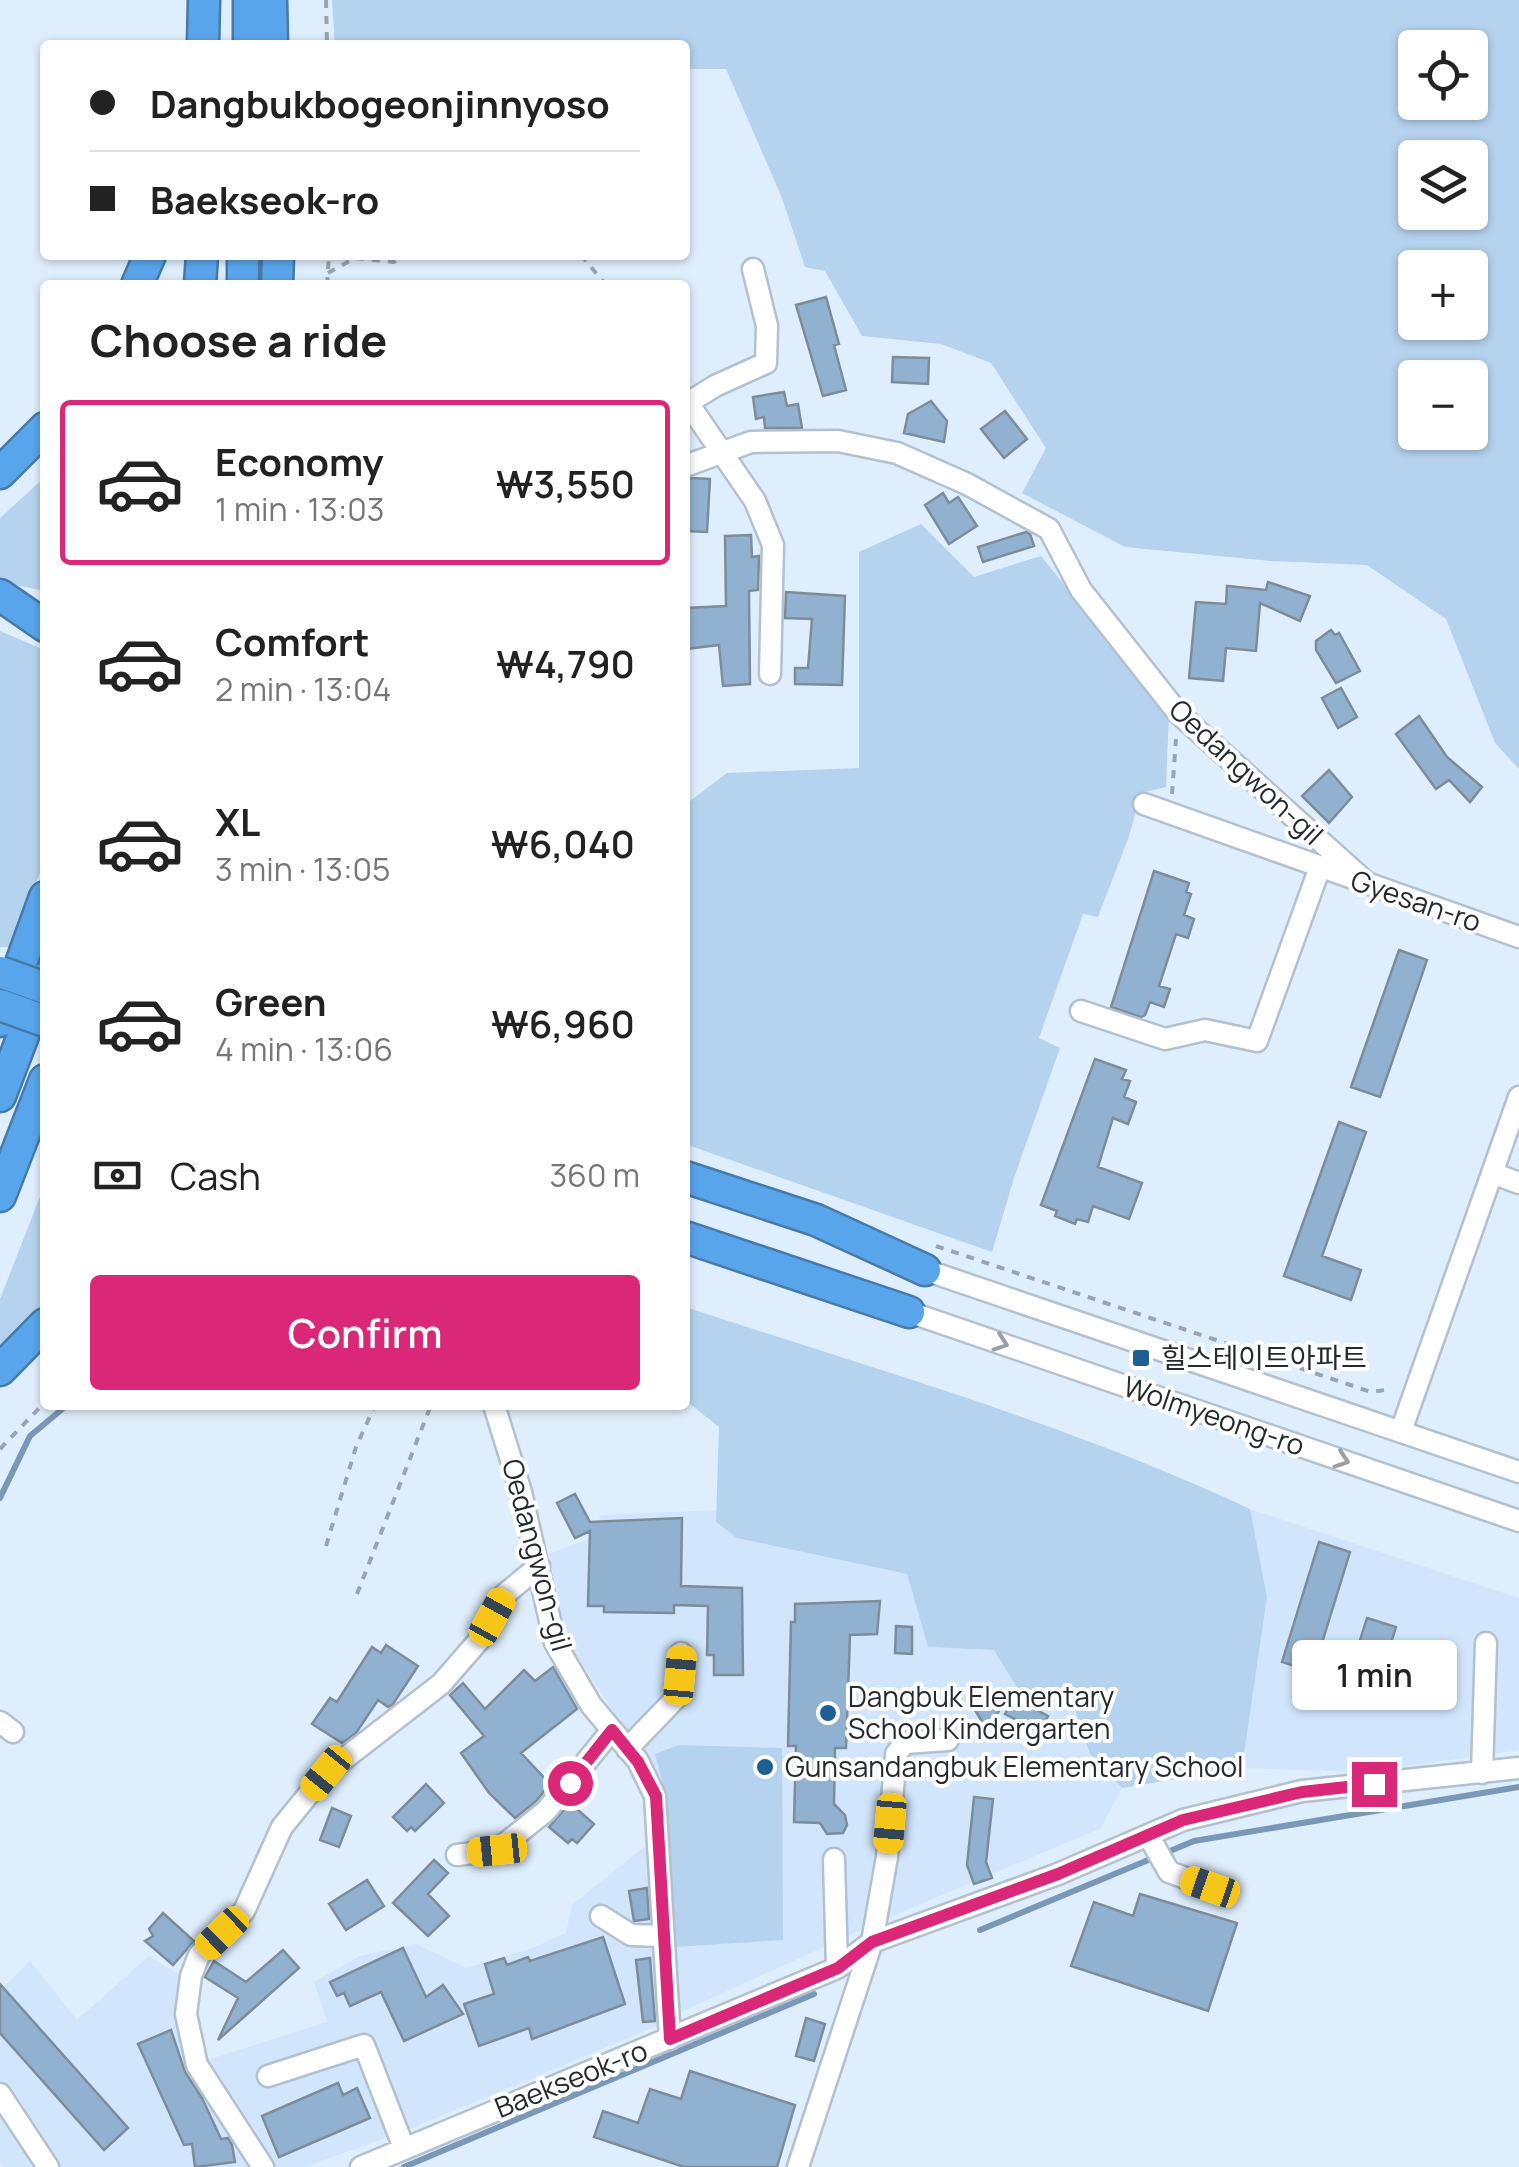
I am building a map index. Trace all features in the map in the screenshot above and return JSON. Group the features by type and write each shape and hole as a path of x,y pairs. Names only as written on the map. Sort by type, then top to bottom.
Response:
{"highway":[{"path":"184,0 184,40"},
{"path":"204,0 204,40"},
{"path":"249,0 249,40"},
{"path":"270,0 272,40"},
{"path":"0,474 40,433"},
{"path":"0,595 40,623"},
{"path":"0,1021 40,911"},
{"path":"0,972 40,986"},
{"path":"0,1096 40,991"},
{"path":"0,1006 40,1019"},
{"path":"0,1196 40,1093"},
{"path":"690,1179 931,1258"},
{"path":"690,1195 931,1258"},
{"path":"690,1239 909,1312"},
{"path":"690,1261 790,1293 909,1312"},
{"path":"0,1370 40,1329"}],"street":[{"path":"690,402 766,363 767,326 754,269"},
{"path":"690,406 755,501 773,545 770,674"},
{"name":"Oedangwon-gil","path":"690,464 750,442 838,442 897,453 967,484 1049,529 1081,590 1178,713 1367,883"},
{"name":"Gyesan-ro","path":"1144,804 1519,937"},
{"path":"1081,1011 1165,1039 1205,1030 1257,1042 1320,867"},
{"path":"1400,1432 1519,1097"},
{"path":"1492,1173 1519,1183"},
{"name":"Wolmyeong-ro","path":"931,1258 1400,1432 1519,1472"},
{"name":"Wolmyeong-ro","path":"909,1312 1519,1520"},
{"name":"Oedangwon-gil","path":"496,1410 521,1492 555,1643 591,1705 627,1749 656,1796 670,2039"},
{"path":"263,2167 197,2065 186,2014 191,1976 199,1955 244,1912 282,1827 326,1773 441,1684 480,1638 504,1596 538,1566"},
{"path":"1482,1773 1486,1642"},
{"path":"627,1749 678,1698 682,1653"},
{"path":"457,1855 497,1850 546,1812 612,1730"},
{"path":"798,2167 872,1942 887,1857 896,1754 905,1744 948,1740"},
{"name":"Baekseok-ro","path":"361,2167 838,1968 872,1942 1058,1874 1156,1850 1183,1820 1302,1792 1519,1768"},
{"path":"1156,1850 1169,1872 1210,1887"},
{"path":"834,1858 838,1968"},
{"path":"600,1916 631,1935 663,1936"},
{"path":"268,2076 364,2045 404,2148"},
{"path":"0,2094 48,2167"}],"path":[{"path":"326,0 327,40"},
{"path":"327,280 329,260"},
{"path":"328,273 351,260"},
{"path":"585,260 602,280"},
{"path":"1171,814 1178,713"},
{"path":"931,1258 1371,1392 1417,1386"},
{"path":"0,1448 40,1407"},
{"path":"326,1546 356,1447 373,1410"},
{"path":"357,1594 429,1410"}],"shaded area":[{"path":"332,0 1519,0 1519,769 1495,743 1446,619 1367,565 1271,561 1125,547 1022,493 1046,448 991,363 941,344 862,336 825,271 805,267 782,198 726,69 690,69 690,40 335,40"},
{"path":"40,482 40,590 0,582 0,518"},
{"path":"921,524 974,577 1041,556 1169,714 1166,787 1141,793 1098,917 1083,914 1039,1038 1060,1048 992,1252 690,1146 690,801 727,773 859,768 859,552"},
{"path":"0,631 40,648 40,872 10,947 0,947"},
{"path":"40,1197 40,1317 0,1354 0,1299"},
{"path":"690,1309 1042,1424 1250,1509 1267,1597 1242,1768 1122,1788 1090,1754 1072,1700 1021,1694 994,1650 928,1647 907,1574 737,1538 716,1522 719,1427 690,1404"},
{"path":"1250,1509 1519,1598 1519,1750 1366,1772 1242,1768 1267,1597"},
{"name":"Gunsandangbuk Elementary School","path":"716,1510 716,1522 738,1538 907,1574 928,1647 994,1650 1021,1694 1072,1700 1090,1754 1122,1788 1101,1828 874,1924 675,2015 640,1753 565,1638 549,1554 591,1538 601,1515"},
{"path":"679,1745 782,1748 783,1940 674,1947 662,1780 655,1754"},
{"path":"648,1844 662,2024 410,2129 305,2167 4,2167 0,2162 0,1990 30,1961 77,2020 149,1956 196,1985 204,2061 327,2022 314,1982 360,1956 416,1944 466,1968 530,1949 566,1933 572,1905"}],"building":[{"path":"826,297 846,390 823,396 796,305"},
{"path":"893,357 929,358 928,384 892,382"},
{"path":"784,392 787,406 798,404 802,428 765,428 764,417 756,419 753,397"},
{"path":"931,401 947,421 944,442 904,433 908,414"},
{"path":"1005,411 1027,439 1004,458 981,429"},
{"path":"690,478 710,479 707,532 690,531"},
{"path":"943,493 949,503 958,497 977,526 949,544 925,505"},
{"path":"1026,532 1034,546 983,562 978,547"},
{"path":"751,535 752,557 759,556 758,590 749,591 750,684 723,686 719,645 690,649 690,608 726,606 725,536"},
{"path":"1268,582 1310,596 1300,621 1260,603 1256,651 1226,648 1223,681 1189,678 1196,602 1226,604 1227,586 1266,590"},
{"path":"786,592 845,596 842,685 795,684 795,668 808,668 812,619 785,618"},
{"path":"1331,630 1335,635 1339,633 1360,671 1336,683 1316,650 1316,641"},
{"path":"1341,688 1357,717 1338,728 1322,698"},
{"path":"1419,716 1447,757 1482,787 1470,802 1449,780 1436,789 1396,734"},
{"path":"1329,770 1352,797 1329,823 1302,796"},
{"path":"1154,871 1189,883 1186,892 1191,894 1184,915 1194,919 1188,938 1176,934 1159,986 1170,989 1164,1007 1150,1002 1141,1017 1111,1007"},
{"path":"1399,950 1427,960 1380,1097 1351,1087"},
{"path":"1095,1059 1126,1070 1122,1079 1130,1081 1124,1097 1136,1102 1128,1124 1113,1118 1098,1167 1142,1183 1129,1219 1093,1206 1088,1222 1077,1219 1075,1224 1041,1205"},
{"path":"1339,1122 1366,1132 1322,1256 1361,1270 1351,1300 1284,1276"},
{"path":"575,1494 590,1522 682,1518 681,1586 742,1588 743,1675 714,1675 714,1655 707,1655 708,1606 674,1605 674,1613 604,1612 604,1606 588,1606 590,1531 575,1538 557,1503"},
{"path":"1319,1542 1350,1552 1313,1672 1282,1662"},
{"path":"880,1601 877,1634 850,1635 846,1748 835,1748 834,1804 845,1815 847,1825 843,1833 827,1834 820,1823 794,1822 796,1746 788,1746 791,1622 795,1622 795,1604"},
{"path":"1367,1618 1396,1627 1386,1659 1357,1650"},
{"path":"896,1626 912,1627 912,1654 895,1653"},
{"path":"386,1645 418,1666 393,1704 388,1707 378,1700 356,1733 342,1743 312,1724 330,1698 337,1702 372,1647 381,1653"},
{"path":"553,1667 577,1709 521,1753 550,1784 515,1818 489,1793 461,1753 484,1736 450,1695 463,1683 485,1709 524,1670 535,1681"},
{"path":"988,1685 1002,1706 987,1730 969,1700"},
{"path":"1014,1698 1048,1716 1040,1732 1005,1714"},
{"path":"426,1784 444,1803 415,1831 411,1827 407,1831 393,1817"},
{"path":"974,1797 993,1799 986,1862 992,1878 974,1884 967,1865"},
{"path":"570,1803 594,1824 577,1843 572,1839 568,1843 549,1827"},
{"path":"332,1808 351,1816 339,1847 320,1840"},
{"path":"434,1860 448,1873 428,1894 449,1916 428,1936 393,1903"},
{"path":"367,1880 384,1906 346,1930 329,1904"},
{"path":"647,1888 649,1919 634,1921 629,1891"},
{"path":"1140,1894 1237,1923 1208,2011 1071,1966 1094,1902 1133,1916"},
{"path":"163,1913 194,1941 173,1965 145,1941 153,1936 149,1929"},
{"path":"603,1937 625,2004 532,2039 529,2028 479,2046 464,2004 494,1994 485,1964 504,1958 507,1965 528,1957 530,1961"},
{"path":"403,1948 426,1997 443,1985 463,2014 404,2041 381,1992 350,2006 344,1993 337,1996 330,1982"},
{"path":"283,1950 299,1968 218,2040 238,1998 205,1977 214,1961 246,1982"},
{"path":"650,1958 655,2021 643,2022 636,1960"},
{"path":"0,1984 128,2128 104,2150 0,2033"},
{"path":"806,2018 825,2024 814,2061 796,2056"},
{"path":"171,2030 185,2072 221,2139 228,2138 232,2145 235,2162 195,2167 192,2144 184,2145 138,2044"},
{"path":"690,2071 795,2105 777,2167 684,2167 594,2137 603,2111 638,2123 650,2089 681,2099"},
{"path":"338,2083 343,2095 357,2088 370,2118 279,2157 262,2116"}],"waterway":[{"path":"0,1498 30,1436 61,1410"},
{"path":"980,1930 1194,1841 1519,1787"},
{"path":"404,2167 814,1994"}],"place":[{"name":"힐스테이트아파트","path":"1141,1358"},
{"name":"Dangbuk Elementary School Kindergarten","path":"828,1713"},
{"name":"Gunsandangbuk Elementary School","path":"765,1767"}],"route":[{"path":"570,1783 612,1730 638,1762 656,1796 670,2039 838,1968 872,1942 1058,1874 1183,1820 1302,1792 1374,1784"}]}
